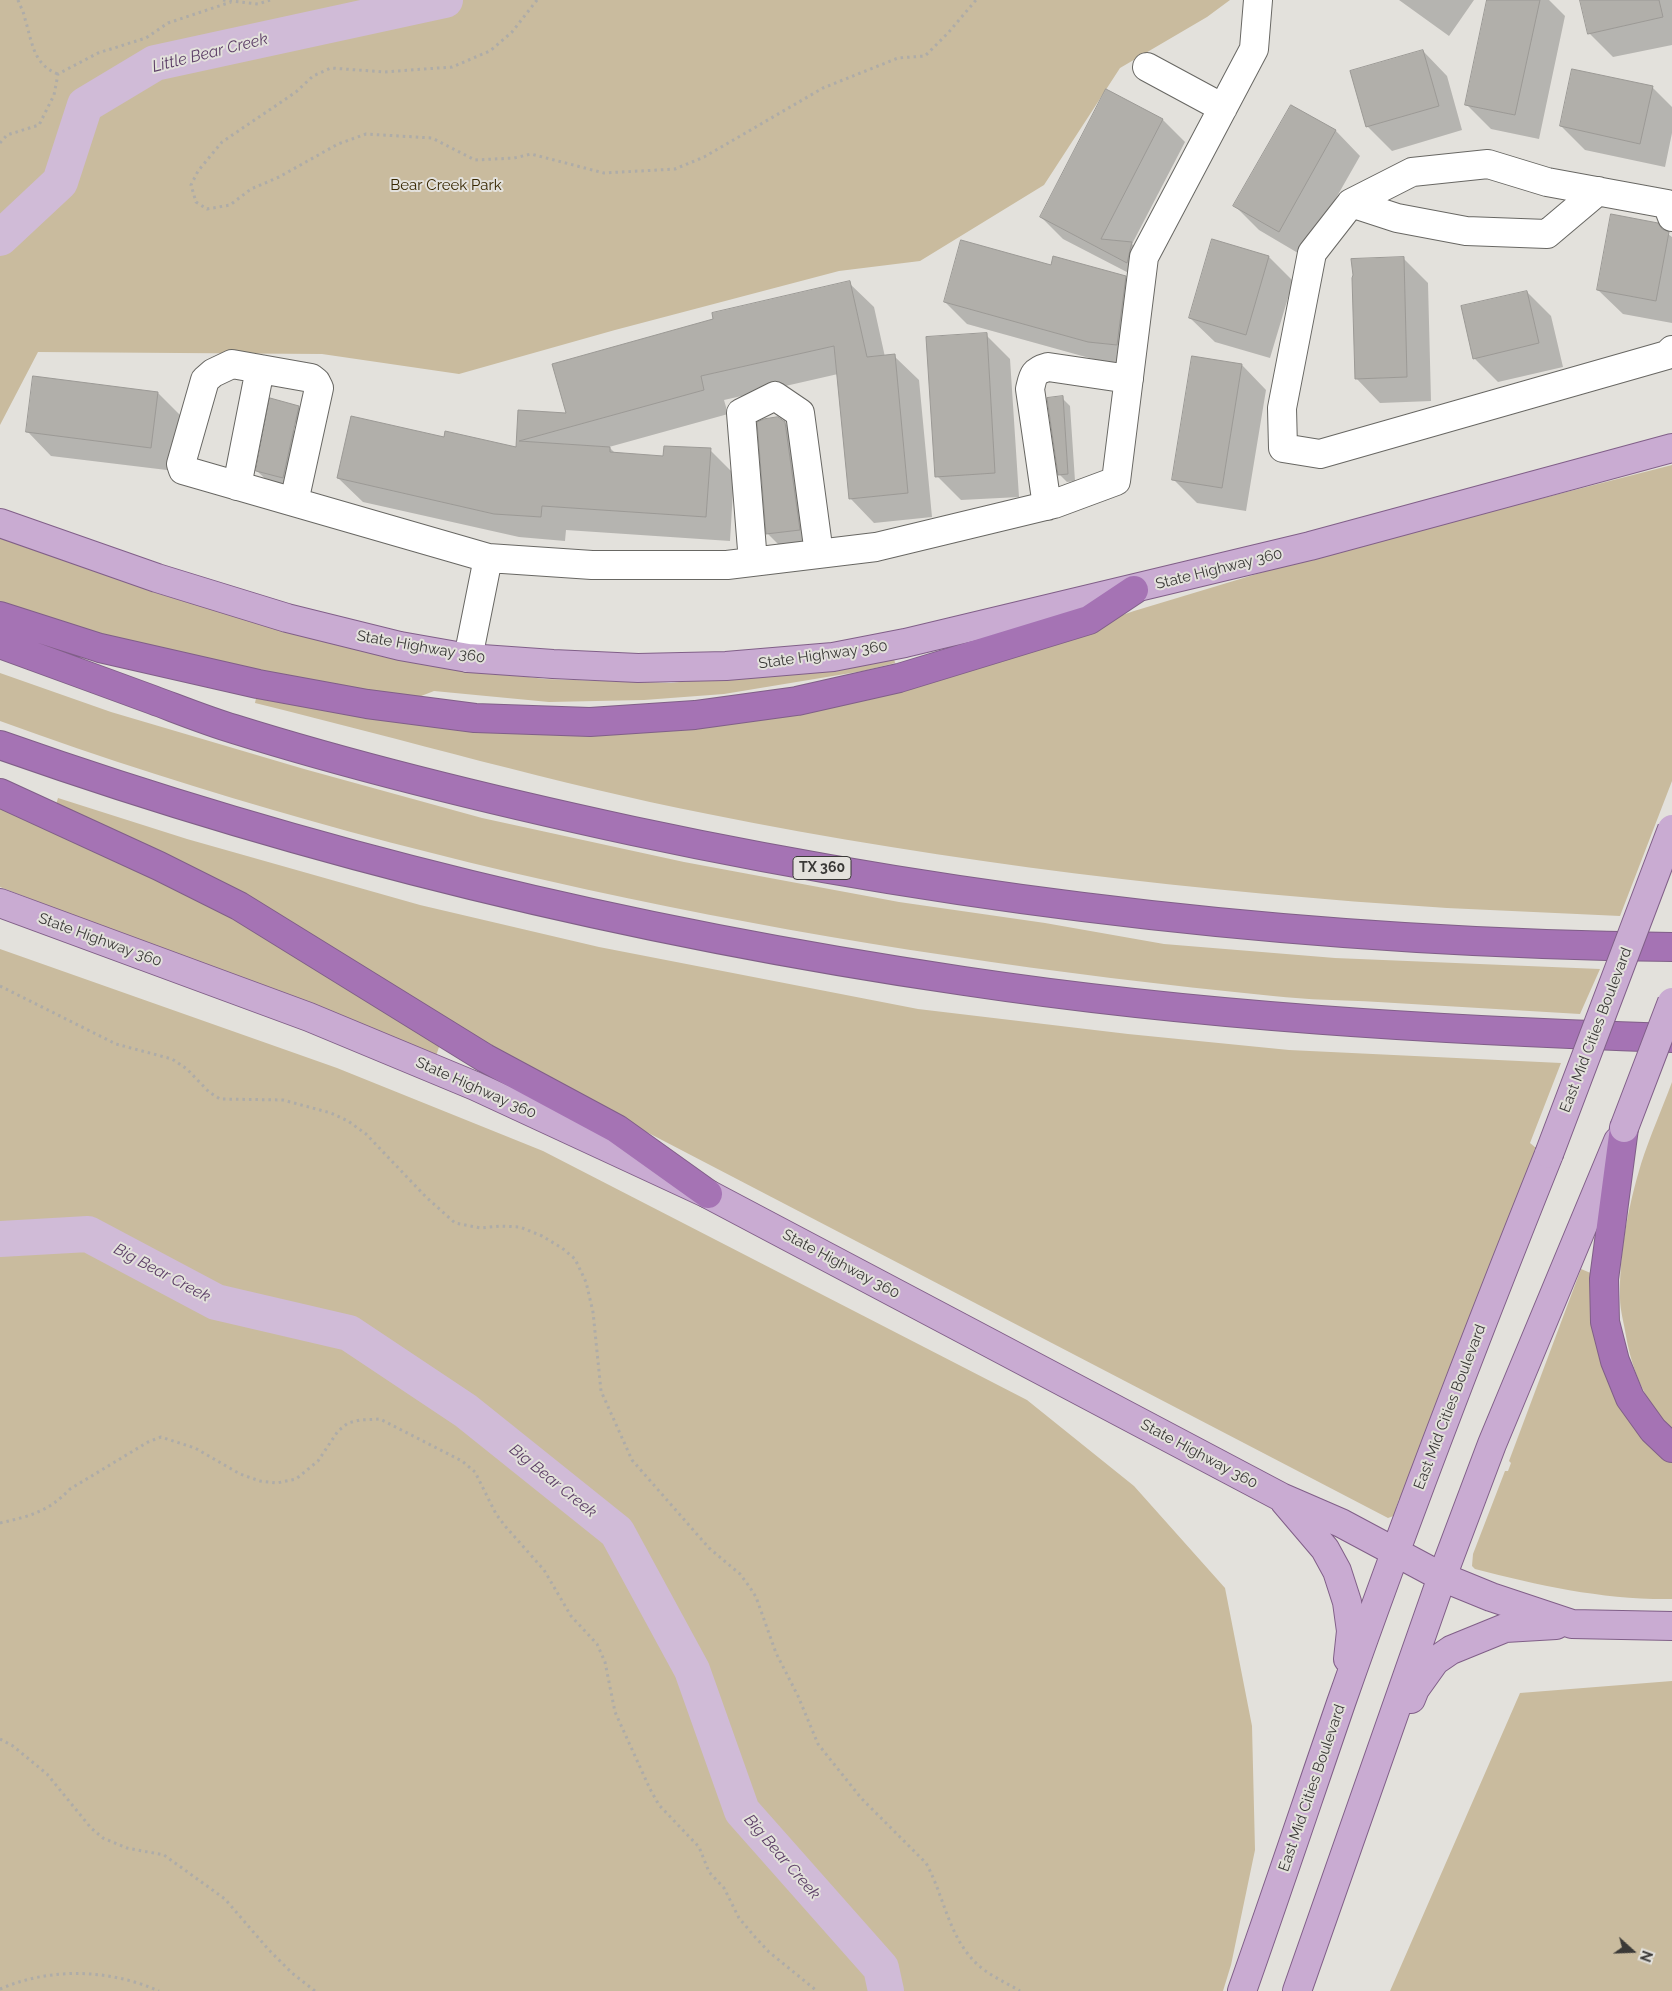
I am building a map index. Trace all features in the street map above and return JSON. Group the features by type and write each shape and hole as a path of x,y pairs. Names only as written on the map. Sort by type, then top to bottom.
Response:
{"highway":[{"path":"0,616 100,648 258,684 348,701 475,718 590,722 695,715 778,703 899,678 1088,620 1134,590"},
{"name":"TX 360","path":"0,644 232,729 444,788 730,852 873,877 1019,899 1162,917 1307,930 1453,940 1672,947"},
{"path":"0,745 70,770 248,825 391,864 533,900 821,958 1104,1000 1401,1026 1672,1038"},
{"path":"0,793 159,866 239,906 485,1058 617,1129 708,1194"},
{"path":"1624,1128 1604,1279 1605,1322 1615,1361 1630,1398 1653,1430 1672,1448"}],"main road":[{"path":"1645,455 1672,437"},
{"name":"State Highway 360","path":"0,523 157,578 287,618 400,646 468,658 553,664 638,668 726,666 833,657 905,643 1134,590 1310,546 1672,448"},
{"name":"East Mid Cities Boulevard","path":"1242,1991 1342,1701 1397,1552 1497,1284 1549,1154 1672,829"},
{"name":"State Highway 360","path":"0,903 309,1017 475,1086 708,1194 1281,1496 1397,1552 1442,1577 1490,1597 1572,1624 1672,1626"},
{"path":"1298,1991 1442,1577 1492,1444 1624,1128 1672,1002"},
{"path":"1281,1496 1325,1549 1337,1570 1347,1602 1351,1631 1342,1701"},
{"path":"1364,1800 1415,1688 1435,1661 1451,1650 1505,1628 1572,1624"}],"lane":[{"path":"294,502 319,388 316,382 311,378 232,364 213,373 205,380 182,464 183,470 488,558 592,565 727,565 876,547 1047,506 1116,481 1144,257 1254,49 1258,0"},
{"path":"1147,67 1223,108"},
{"path":"1670,203 1547,182 1488,164 1412,172 1351,203 1312,253 1282,408 1283,448 1320,454 1667,355 1672,350"},
{"path":"1351,203 1396,218 1466,231 1547,234 1598,191"},
{"path":"1047,506 1030,389 1032,377 1038,370 1048,368 1129,378"},
{"path":"237,486 260,369"},
{"path":"753,562 741,413 775,396 800,413 818,554"},
{"path":"468,658 488,558"}],"path":[{"path":"18,0 25,16 35,56 48,71 58,74 98,53 146,38 168,23 231,2"},
{"path":"223,0 258,4 270,0"},
{"path":"537,0 512,32 490,51 452,67 384,72 331,68 313,76 296,92 222,142 198,171 191,185 196,202 207,209 230,205 251,190 279,178 338,144 366,134 432,138 475,160 514,158 531,154 604,173 675,169 704,157 823,88 898,58 925,56 948,33 976,0"},
{"path":"0,143 7,135 39,125 54,95 58,74"},
{"path":"0,986 116,1044 172,1059 187,1069 209,1092 220,1098 283,1100 331,1113 348,1120 366,1134 426,1197 455,1223 481,1228 500,1226 520,1227 542,1236 562,1248 575,1260 586,1282 593,1312 602,1391 632,1460 709,1548 740,1574 749,1586 756,1597 776,1653 798,1696 818,1744 861,1798 926,1863 933,1876 954,1933 963,1948 975,1962 1020,1991"},
{"path":"0,1523 30,1517 60,1500 70,1489 148,1442 161,1437 195,1448 240,1474 260,1481 277,1483 296,1479 318,1461 338,1431 348,1424 360,1420 380,1419 462,1461 475,1472 492,1506 505,1526 544,1570 570,1616 597,1644 605,1662 615,1712 659,1805 689,1834 699,1848 709,1872 724,1888 739,1918 755,1937 775,1957 817,1991"},
{"path":"0,1739 13,1746 47,1774 91,1828 103,1838 127,1848 164,1855 225,1899 268,1949 292,1973 315,1991"},
{"path":"0,1988 15,1982 66,1973 117,1976 137,1981 159,1991"}],"green space":[{"name":"Bear Creek Park","path":"0,0 1230,0 1207,17 1120,68 1044,185 920,261 839,271 615,330 459,374 322,354 38,352 0,425"},
{"path":"1672,465 1672,781 1620,916 1447,908 1261,893 1076,873 891,847 651,802 255,703 257,693 496,728 964,670 1134,611 1313,557"},
{"path":"0,537 156,593 274,628 444,666 544,679 671,683 894,658 895,663 863,671 724,694 644,700 549,702 434,691 416,698 323,686 112,638 0,605"},
{"path":"0,673 111,712 304,769 482,818 684,862 899,902 1045,923 1164,944 1335,958 1600,969 1580,1014 1273,996 1111,978 949,956 788,929 628,898 469,862 311,821 154,774 0,721"},
{"path":"58,798 187,839 420,905 599,947 918,1009 1128,1034 1289,1050 1561,1063 1530,1143 1536,1148 1403,1500 1399,1499 1396,1508 1400,1510 1399,1514 1388,1518 539,1076 55,808"},
{"path":"0,805 193,893 440,1044 436,1056 0,887"},
{"path":"0,949 337,1068 543,1151 1027,1400 1134,1486 1225,1588 1252,1726 1255,1850 1231,1965 1223,1991 0,1991"},
{"path":"1672,1082 1672,1429 1655,1409 1636,1374 1621,1312 1620,1281 1625,1230 1636,1180"},
{"path":"1581,1269 1593,1274 1658,1450 1672,1463 1672,1599 1622,1597 1573,1591 1499,1575 1475,1569 1472,1566 1473,1554 1505,1471 1508,1471 1511,1463 1509,1461"},
{"path":"1672,1681 1672,1991 1390,1991 1520,1693"}],"building":[{"path":"1487,0 1540,0 1515,115 1465,105"},
{"path":"1580,0 1659,0 1663,17 1588,34"},
{"path":"1423,50 1439,106 1366,127 1350,71"},
{"path":"1572,69 1653,86 1640,144 1560,126"},
{"path":"1106,89 1163,119 1101,239 1132,242 1127,263 1040,217"},
{"path":"1291,105 1336,130 1279,232 1233,206"},
{"path":"1611,214 1658,223 1662,229 1669,232 1656,301 1597,290"},
{"path":"1212,239 1269,256 1246,335 1189,318"},
{"path":"961,240 1051,265 1053,256 1126,276 1117,345 1088,342 944,302"},
{"path":"1404,257 1407,377 1355,379 1351,259"},
{"path":"850,281 867,357 895,354 908,493 849,499 834,346 701,376 704,390 519,441 610,447 610,452 663,456 664,446 711,448 706,517 542,506 541,517 494,514 337,478 351,416 444,437 445,431 516,447 518,410 566,413 552,364 713,319 712,313"},
{"path":"1527,291 1539,343 1473,359 1461,306"},
{"path":"987,333 995,473 935,477 926,337"},
{"path":"1192,356 1242,364 1222,488 1172,480"},
{"path":"33,376 158,392 151,448 26,432"},
{"path":"1063,396 1068,474 1058,475 1047,398"},
{"path":"270,398 299,406 283,478 256,471"},
{"path":"778,417 785,422 800,530 766,534 757,422"}],"waterway":[{"name":"Little Bear Creek","path":"0,238 60,182 85,105 155,63 445,0"},
{"name":"Big Bear Creek","path":"0,1239 88,1234 216,1302 349,1333 466,1411 617,1532 692,1670 742,1811 881,1968 886,1991"}]}
